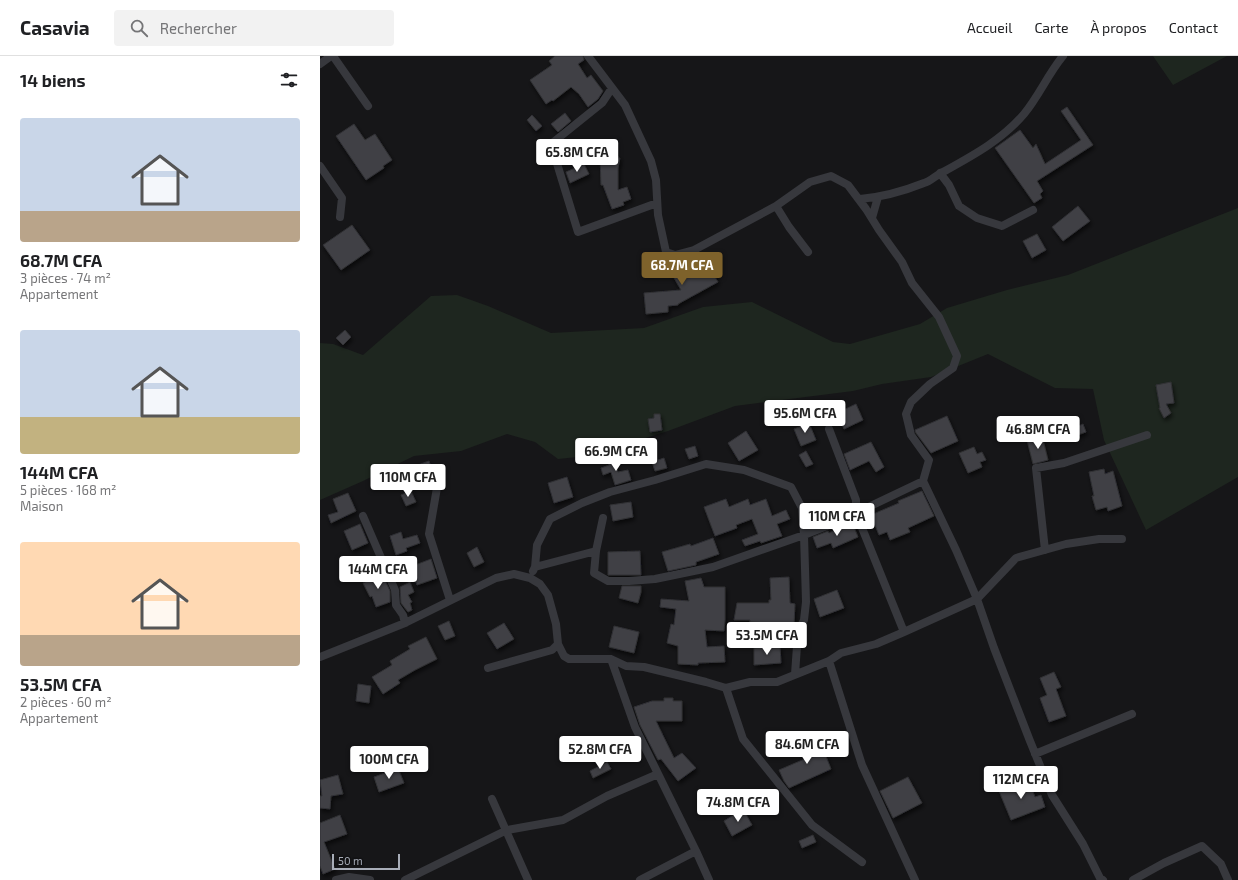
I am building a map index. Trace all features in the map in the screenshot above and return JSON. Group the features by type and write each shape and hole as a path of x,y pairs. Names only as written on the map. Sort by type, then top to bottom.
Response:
{"street":[{"path":"320,64 332,56 368,106"},
{"path":"588,56 625,105 651,161 656,180 658,215 666,252 675,255 694,250 776,206 810,182 830,176 848,185 860,199 878,230 902,262 912,283 939,317 958,356 953,368 930,384 910,402 906,414 911,435 929,460 923,481 956,550 977,599 994,648 1052,794 1083,844 1100,878 1103,880"},
{"path":"860,199 878,198 926,183 940,173 970,158 1002,136 1023,115 1036,99 1052,69 1063,56"},
{"path":"612,88 602,104 551,144 578,232 657,203"},
{"path":"320,166 342,198 340,217"},
{"path":"940,173 949,185 959,206 977,218 1002,226 1033,210"},
{"path":"872,218 878,198"},
{"path":"776,206 789,227 808,252"},
{"path":"829,429 856,500 856,514 904,632"},
{"path":"1045,550 1036,468 1064,463 1147,435"},
{"path":"530,578 535,567 537,545 550,519 582,503 610,492 706,464 744,470 791,487 802,508 806,602 804,620 798,632 795,674"},
{"path":"603,518 596,551 594,574 608,581 648,580 713,567 804,535 856,514 923,481"},
{"path":"438,482 430,534 450,600"},
{"path":"363,516 395,590 396,605 403,615 405,623"},
{"path":"321,655 405,623 496,578 514,574 530,578 540,584 548,595 556,624 558,644 564,656 570,659 611,659 626,666 644,667 726,688 750,682 777,682 829,661 841,653 876,644 977,599 1016,558 1066,544 1099,539 1122,540"},
{"path":"535,567 596,551"},
{"path":"488,668 552,650 558,644"},
{"path":"611,659 635,727 709,880"},
{"path":"829,661 862,765 915,880"},
{"path":"726,688 743,739 812,825 862,862"},
{"path":"1035,754 1132,714"},
{"path":"405,880 507,830 563,820 607,796 658,774"},
{"path":"492,799 528,880"},
{"path":"1133,880 1164,863 1202,846 1221,864 1228,880"},
{"path":"640,880 696,851"},
{"path":"336,880 370,880"}],"shaded area":[{"path":"1153,56 1227,56 1173,85"},
{"path":"1238,208 1238,477 1146,530 1104,440 1093,389 1055,388 988,354 931,377 882,384 853,391 735,406 668,431 607,450 577,457 558,459 535,442 507,434 461,451 414,456 320,500 320,343 333,344 363,355 431,296 457,295 488,306 551,333 644,328 703,307 752,302 833,342 850,344 920,324 947,308 1007,290 1068,275"}],"building":[{"path":"555,56 583,56 584,60 578,64 587,78 591,75 603,91 598,99 588,107 579,94 571,87 553,101 552,100 546,104 530,80 552,65 549,61"},
{"path":"1067,107 1093,145 1037,181 1043,191 1040,194 1042,198 1034,203 995,148 1020,130 1033,148 1036,144 1045,164 1081,140 1061,111"},
{"path":"565,113 571,121 558,132 551,124"},
{"path":"532,115 542,126 536,131 527,120"},
{"path":"354,124 365,140 375,134 392,160 383,166 384,168 366,180 336,136"},
{"path":"600,156 618,156 618,158 620,158 618,168 618,190 627,187 631,199 623,202 624,205 612,209 603,185 601,185"},
{"path":"584,164 589,174 570,183 566,172"},
{"path":"1078,206 1090,221 1063,241 1052,227"},
{"path":"352,225 370,250 341,270 323,245"},
{"path":"1037,234 1046,250 1032,258 1023,241"},
{"path":"702,254 718,282 678,305 668,306 668,312 646,314 644,293 681,290 670,271"},
{"path":"345,330 351,337 343,345 336,338"},
{"path":"1171,382 1174,403 1166,404 1171,413 1164,418 1159,408 1156,385"},
{"path":"856,404 863,420 844,429 837,413"},
{"path":"654,414 660,414 662,430 650,432 648,419 654,418"},
{"path":"947,416 958,441 931,453 915,430"},
{"path":"809,423 816,440 801,446 794,429"},
{"path":"1083,424 1086,432 1072,437 1069,430"},
{"path":"746,431 758,450 739,461 728,443"},
{"path":"1042,436 1048,460 1033,464 1027,440"},
{"path":"871,442 884,467 876,472 869,461 850,470 844,454"},
{"path":"695,446 698,456 689,459 685,449"},
{"path":"974,447 977,454 982,452 986,460 980,462 982,467 968,473 959,453"},
{"path":"806,451 813,464 806,467 799,455"},
{"path":"612,456 618,472 628,470 631,480 615,485 611,472 603,475 601,468 609,465 607,458"},
{"path":"664,458 667,468 655,471 652,462"},
{"path":"429,461 433,472 419,477 415,466"},
{"path":"1104,469 1105,474 1113,471 1122,506 1108,511 1107,507 1096,510 1092,496 1094,496 1089,472"},
{"path":"567,477 573,497 554,503 548,483"},
{"path":"411,491 416,502 406,506 401,495"},
{"path":"922,491 934,516 908,528 910,532 890,540 887,532 879,535 871,515"},
{"path":"348,493 356,511 331,523 328,515 338,512 333,499"},
{"path":"726,499 729,507 748,499 750,505 766,499 772,516 786,510 790,519 777,524 782,536 761,543 760,541 745,546 742,540 758,534 752,519 736,525 737,528 715,536 704,507"},
{"path":"631,502 633,517 613,521 610,505"},
{"path":"852,522 858,537 833,548 831,543 817,548 813,537 828,531 829,533"},
{"path":"360,524 368,543 352,550 344,531"},
{"path":"401,532 403,539 417,535 420,543 406,548 407,551 396,555 390,536"},
{"path":"713,538 719,554 696,562 696,565 668,571 662,552 690,544 691,546"},
{"path":"477,547 484,562 474,567 467,553"},
{"path":"640,551 641,575 608,575 608,552"},
{"path":"431,559 437,578 417,585 410,567"},
{"path":"382,574 390,591 390,602 376,607 372,596 370,597 363,583"},
{"path":"789,577 790,603 795,604 794,624 734,620 737,603 769,603 769,600 771,600 770,578"},
{"path":"701,578 704,587 725,587 724,631 705,630 707,647 724,646 725,662 698,663 698,665 678,664 678,646 667,643 671,624 674,625 676,609 660,607 661,599 689,601 685,581"},
{"path":"410,582 414,592 408,595 412,602 410,603 412,610 408,612 401,603 400,587"},
{"path":"622,586 641,586 638,603 619,598"},
{"path":"837,590 844,608 820,617 814,599"},
{"path":"449,621 455,636 445,640 438,626"},
{"path":"504,623 514,639 497,649 487,633"},
{"path":"614,626 639,632 634,653 609,647"},
{"path":"426,637 437,659 398,680 400,683 383,694 372,677 392,665 390,661 410,649 408,646"},
{"path":"780,646 781,663 754,665 754,648"},
{"path":"1054,672 1061,687 1056,689 1066,716 1049,722 1040,698 1047,695 1040,678"},
{"path":"358,684 371,686 369,703 356,701"},
{"path":"664,698 673,698 673,701 682,701 682,721 656,721 674,758 682,753 696,768 678,781 661,759 658,760 640,725 634,707 652,701 664,701"},
{"path":"815,734 819,742 820,741 831,769 789,788 779,770 814,755 806,738"},
{"path":"607,762 611,769 593,778 590,771"},
{"path":"398,768 404,783 379,792 374,777"},
{"path":"338,775 343,794 331,796 330,809 320,808 320,796 322,796 320,780"},
{"path":"908,777 922,803 893,818 880,791"},
{"path":"1029,781 1035,797 1041,795 1045,807 1011,820 999,791"},
{"path":"743,809 752,825 732,836 724,821"},
{"path":"340,815 347,834 324,842 335,869 323,874 320,866 320,823"},
{"path":"813,835 816,842 802,848 799,841"}]}
